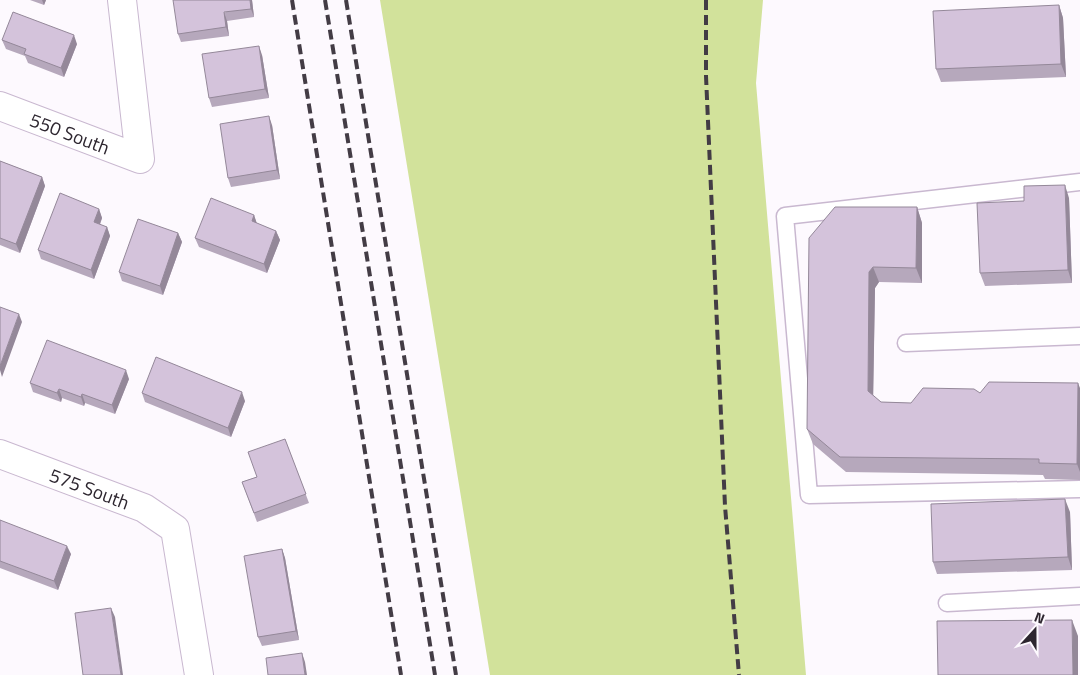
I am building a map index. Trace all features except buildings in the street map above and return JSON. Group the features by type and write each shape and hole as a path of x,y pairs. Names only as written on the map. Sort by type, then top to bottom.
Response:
{"street":[{"name":"550 South","path":"0,106 140,159 122,0"},
{"name":"575 South","path":"0,454 144,508 176,529 199,675"}],"lane":[{"path":"1080,182 785,216 809,495 1080,490"},
{"path":"906,343 1080,336"},
{"path":"947,603 1080,596"}],"green space":[{"path":"380,0 763,0 756,83 806,675 490,675"}],"railway":[{"path":"292,0 401,675"},
{"path":"325,0 435,675"},
{"path":"346,0 456,675"},
{"path":"706,0 706,76 725,506 739,675"}]}
